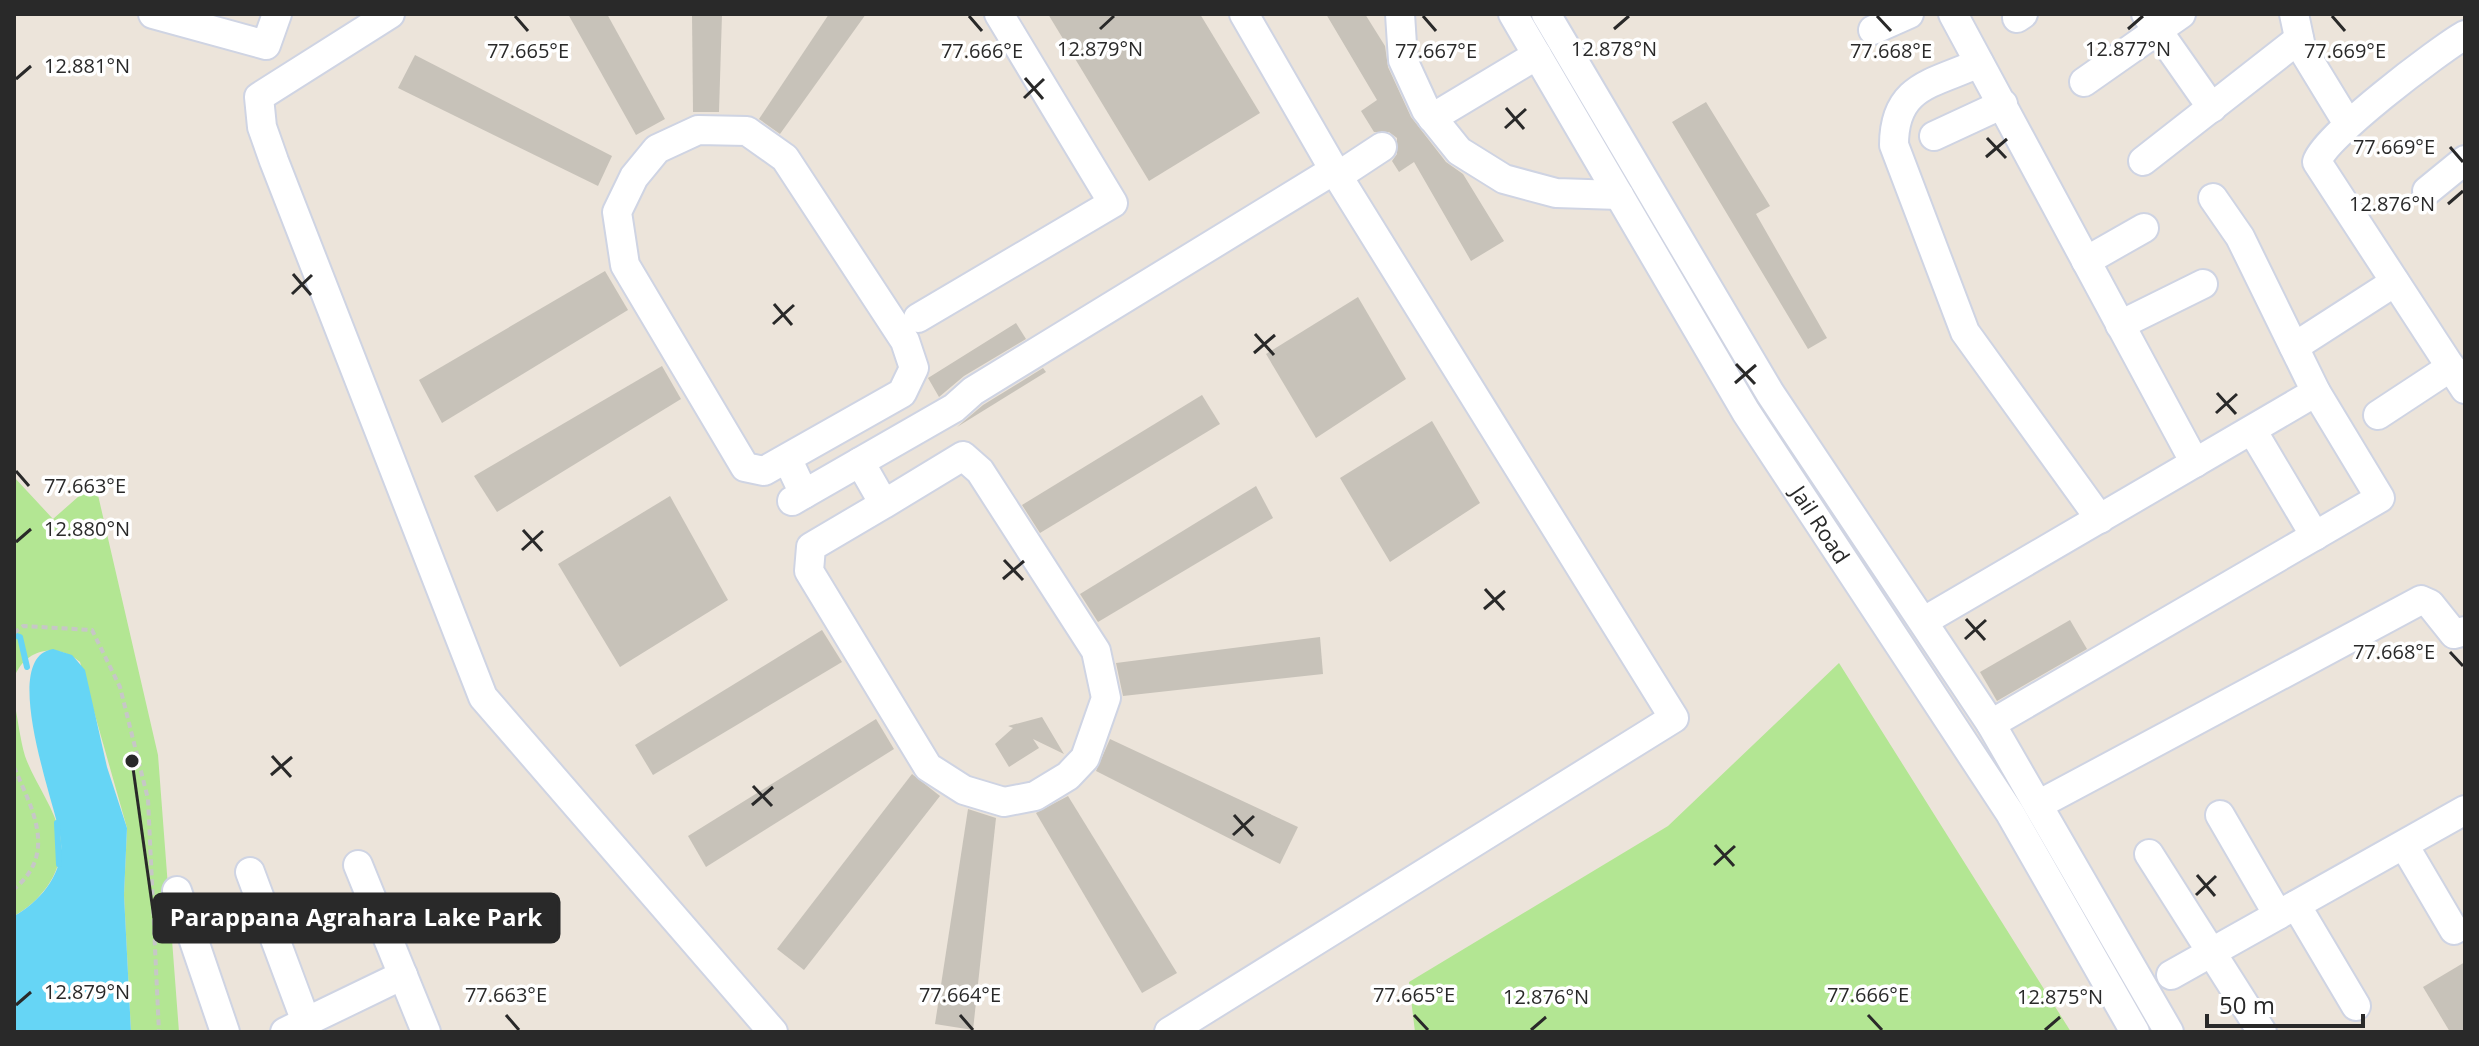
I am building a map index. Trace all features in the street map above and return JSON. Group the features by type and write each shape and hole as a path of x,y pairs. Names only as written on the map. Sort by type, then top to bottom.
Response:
{"street":[{"path":"153,14 266,45 277,14"},
{"path":"390,14 259,97 262,127 274,161 483,697 773,1032"},
{"path":"918,318 1113,203 999,14"},
{"path":"1169,1032 1674,718 1336,173 1244,14"},
{"path":"1400,14 1403,60 1432,118 1459,151 1504,179 1556,193 1619,195"},
{"name":"Jail Road","path":"1513,14 1746,412 2010,813 2135,1032"},
{"path":"1546,14 1770,393 1991,724 2169,1032"},
{"path":"1873,30 1909,14"},
{"path":"1953,14 2195,463"},
{"path":"2084,82 2161,19 2212,108"},
{"path":"2143,161 2212,108 2300,23 2348,124"},
{"path":"2378,415 2458,378 2317,162 2322,148 2348,124 2465,35"},
{"path":"1432,118 1537,55"},
{"path":"1979,63 1912,93 1897,112 1894,145 1965,332 2100,519"},
{"path":"1934,136 2003,104"},
{"path":"698,130 747,131 785,158 905,341 914,368 902,393 787,458 764,471 745,467 625,265 617,212 634,177 657,149 698,130"},
{"path":"787,458 798,497 954,408 973,391 1382,147"},
{"path":"2427,191 2465,160"},
{"path":"1991,724 2380,498 2316,392 2253,261 2213,198"},
{"path":"2086,261 2144,228"},
{"path":"2294,347 2395,282"},
{"path":"2120,325 2203,284"},
{"path":"1921,617 2100,519 2316,392"},
{"path":"2252,430 2315,536"},
{"path":"963,456 980,471 1096,651 1106,698 1085,758 1068,776 1035,796 1004,802 964,790 928,767 809,571 811,547 884,504 963,456"},
{"path":"860,462 884,504"},
{"path":"2038,805 2421,600 2430,604 2454,634 2465,631"},
{"path":"2171,975 2465,810"},
{"path":"2220,815 2356,1006"},
{"path":"2404,845 2454,930"},
{"path":"2149,854 2262,1032"},
{"path":"358,865 426,1032"},
{"path":"250,872 296,1027 403,975"},
{"path":"177,891 225,1032"}],"path":[{"path":"14,633 23,626 92,630 120,687 148,799 159,1032"},
{"path":"14,767 39,825 40,840 33,867 14,889"}],"green space":[{"path":"14,477 53,519 95,482 158,755 179,1032 131,1032 124,895 127,828 80,662 61,652 42,652 26,660 14,678"},
{"path":"1839,663 2071,1032 1415,1032 1409,982 1668,826"},
{"path":"14,701 25,756 54,815 61,848 50,883 34,902 14,916"}],"water":[{"path":"53,649 72,655 85,670 107,767 127,828 124,895 131,1032 14,1032 14,916 43,893 60,860 60,835 40,761 30,701 31,676 38,658"}],"building":[{"path":"568,14 607,14 665,119 636,135"},
{"path":"692,14 722,14 719,112 693,112"},
{"path":"829,14 866,14 780,134 759,119"},
{"path":"1048,14 1200,14 1260,113 1149,181"},
{"path":"1326,14 1365,14 1385,46 1388,67 1411,117 1446,162 1463,174 1504,241 1471,261 1414,162 1399,172 1392,161 1397,154 1397,138 1389,132 1374,132 1361,111 1377,100"},
{"path":"415,55 612,156 598,186 398,88"},
{"path":"1706,102 1770,206 1756,214 1827,338 1808,349 1672,122"},
{"path":"605,271 628,310 442,423 419,380"},
{"path":"1358,297 1406,379 1316,438 1266,354"},
{"path":"1016,323 1026,339 964,376 939,397 928,378"},
{"path":"662,366 681,399 497,512 474,476"},
{"path":"1043,368 1046,372 957,427 983,405"},
{"path":"1202,395 1220,424 1040,533 1022,505"},
{"path":"1432,421 1480,503 1390,562 1340,478"},
{"path":"1256,486 1273,518 1098,622 1080,594"},
{"path":"670,496 728,600 620,667 558,564"},
{"path":"2070,620 2087,649 1997,701 1980,672"},
{"path":"822,630 842,662 653,775 635,745"},
{"path":"1320,637 1323,674 1123,696 1116,663"},
{"path":"1042,717 1064,754 1033,739 1039,748 1009,767 995,744 1013,728 1008,726"},
{"path":"876,719 894,749 706,867 688,836"},
{"path":"1110,739 1298,827 1280,864 1096,771"},
{"path":"912,774 940,796 804,970 777,949"},
{"path":"1068,796 1177,973 1142,993 1036,813"},
{"path":"968,809 996,818 973,1030 935,1024"},
{"path":"2465,962 2465,1032 2450,1032 2423,987"}],"waterway":[{"path":"14,635 20,637 27,667"},
{"path":"57,823 59,864"}],"place":[{"name":"Parappana Agrahara Lake Park","path":"132,761"}]}
